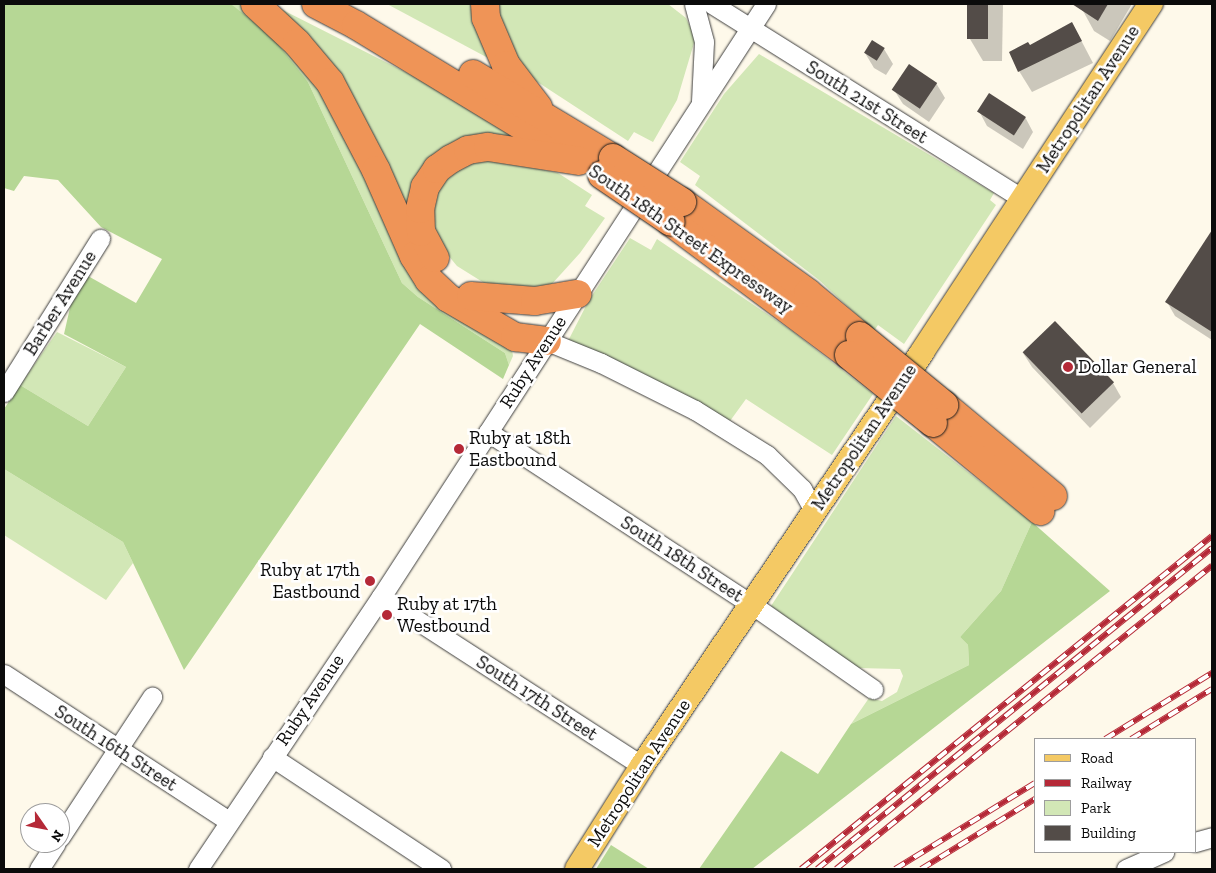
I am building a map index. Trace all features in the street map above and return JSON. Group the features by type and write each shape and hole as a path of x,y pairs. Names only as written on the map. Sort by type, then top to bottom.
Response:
{"highway":[{"path":"255,4 297,43 330,82 376,170 414,256 429,280 448,298 515,337 547,340"},
{"name":"South 18th Street Expressway","path":"316,4 356,25 579,161 607,167"},
{"name":"South 18th Street Expressway","path":"353,4 545,116 607,167 808,293 855,346 1046,503"},
{"path":"485,4 486,18 506,65 545,116"},
{"path":"547,340 524,324 471,296 452,280 433,255 421,232 420,209 425,187 437,169 468,150 488,147 579,161"},
{"path":"471,296 536,301 577,294"}],"main road":[{"name":"Metropolitan Avenue","path":"578,869 642,766 1023,199 1151,4"}],"street":[{"path":"694,4 704,42 701,105"},
{"name":"South 21st Street","path":"712,4 749,29 1023,199"},
{"name":"Ruby Avenue","path":"198,869 381,597 766,4"},
{"name":"Barber Avenue","path":"4,392 100,239"},
{"path":"547,340 601,363 695,410 767,454 802,489 814,511"},
{"name":"South 18th Street","path":"488,432 751,604 873,689"},
{"name":"South 17th Street","path":"381,597 642,766"},
{"name":"South 16th Street","path":"4,674 229,822"},
{"path":"70,823 152,697"},
{"path":"272,757 441,869"},
{"path":"1196,842 1212,837"},
{"path":"39,869 49,853"},
{"path":"1126,869 1162,853"}],"green space":[{"path":"4,4 231,4 272,37 308,82 402,283 418,297 505,353 509,365 503,379 420,324 184,670 123,542 4,469 4,409 20,385 88,426 126,367 64,334 72,299 88,276 136,303 162,259 101,227 58,180 24,176 14,191 4,188"},
{"path":"231,4 241,5 271,31 307,69 338,117 411,274 512,350 513,356 509,365 505,353 418,297 402,283 308,82"},
{"path":"271,4 423,81 512,135 510,142 477,141 410,219"},
{"path":"387,4 476,4 490,59"},
{"path":"498,4 668,4 686,18 697,41 694,43 677,100 653,142 634,132 628,141 536,81 520,65 500,22"},
{"path":"759,54 994,193 990,200 996,205 904,344 878,325 874,331 819,280 695,185 700,176 680,162 724,94"},
{"path":"490,158 558,173 592,195 585,206 605,218 580,253 551,285 536,291 489,286 457,266 438,243 428,212 441,182 467,163"},
{"path":"630,238 651,250 657,239 792,331 873,394 832,455 746,399 730,421 568,341 589,300"},
{"path":"57,332 126,367 88,426 20,385"},
{"path":"896,416 1032,522 1001,591 960,637 968,645 969,665 851,724 869,698 882,701 897,692 903,676 900,669 857,668 771,606"},
{"path":"4,469 123,542 133,563 106,600 4,535"},
{"path":"1032,522 1110,591 752,869 699,869 781,751 818,774 851,724 969,665 968,645 960,637 1001,591"},
{"path":"611,845 649,869 596,869"}],"building":[{"path":"967,4 988,4 988,39 967,39"},
{"path":"1072,4 1108,4 1098,21"},
{"path":"1072,22 1082,41 1018,72 1009,52 1028,42 1030,45"},
{"path":"872,40 885,48 877,61 864,53"},
{"path":"909,64 937,83 920,109 892,90"},
{"path":"989,93 1026,117 1014,135 977,111"},
{"path":"1212,230 1212,332 1165,302"},
{"name":"Dollar General","path":"1055,321 1114,382 1082,413 1023,352"}],"railway":[{"path":"801,869 1212,536"},
{"path":"817,869 1212,548"},
{"path":"836,869 1212,566"},
{"path":"1107,738 1212,673"},
{"path":"1133,738 1212,689"},
{"path":"895,869 1034,784"},
{"path":"921,869 1034,800"}],"place":[{"name":"Dollar General","path":"1068,367"},
{"name":"Ruby at 18th Eastbound","path":"459,449"},
{"name":"Ruby at 17th Eastbound","path":"370,581"},
{"name":"Ruby at 17th Westbound","path":"387,615"}]}
